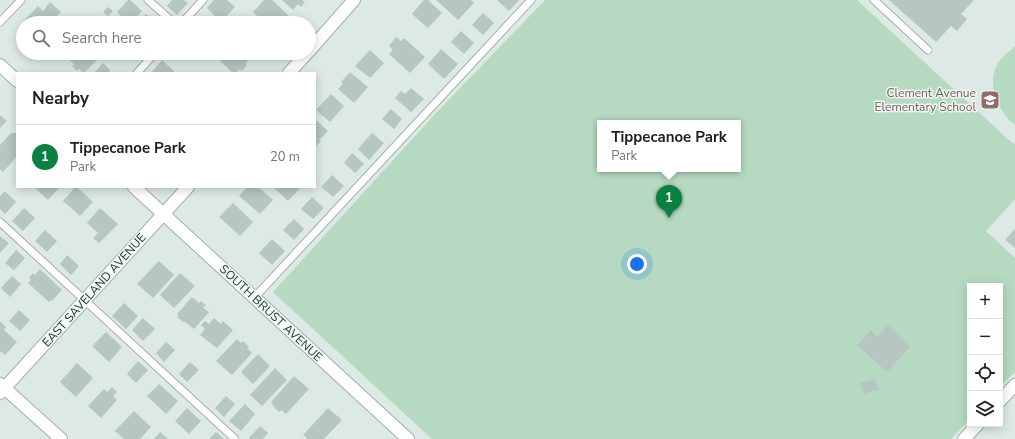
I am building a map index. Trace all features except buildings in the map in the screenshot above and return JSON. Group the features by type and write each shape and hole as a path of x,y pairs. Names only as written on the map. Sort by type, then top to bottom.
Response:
{"street":[{"path":"316,42 350,1"},
{"path":"290,72 301,60"},
{"path":"0,66 16,80"},
{"name":"SOUTH BRUST AVENUE","path":"135,188 408,439"},
{"name":"EAST SAVELAND AVENUE","path":"2,388 187,188"},
{"path":"1003,398 1015,385"},
{"path":"2,388 60,439"},
{"path":"964,439 975,427"}],"lane":[{"path":"0,22 21,0"},
{"path":"148,0 166,16"},
{"path":"188,16 203,0"},
{"path":"254,298 531,0"},
{"path":"874,0 928,50"},
{"path":"138,72 149,60"},
{"path":"0,222 235,439"}],"green space":[{"path":"545,0 857,0 1015,144 1015,199 986,231 1015,258 1015,372 1003,384 1003,283 967,283 967,422 951,439 432,439 273,292 436,113"},
{"path":"1015,46 1015,125 1004,114 996,99 993,82 997,64"}],"place":[{"name":"Clement Avenue Elementary School","path":"990,100"},
{"name":"Tippecanoe Park","path":"669,218"}]}
